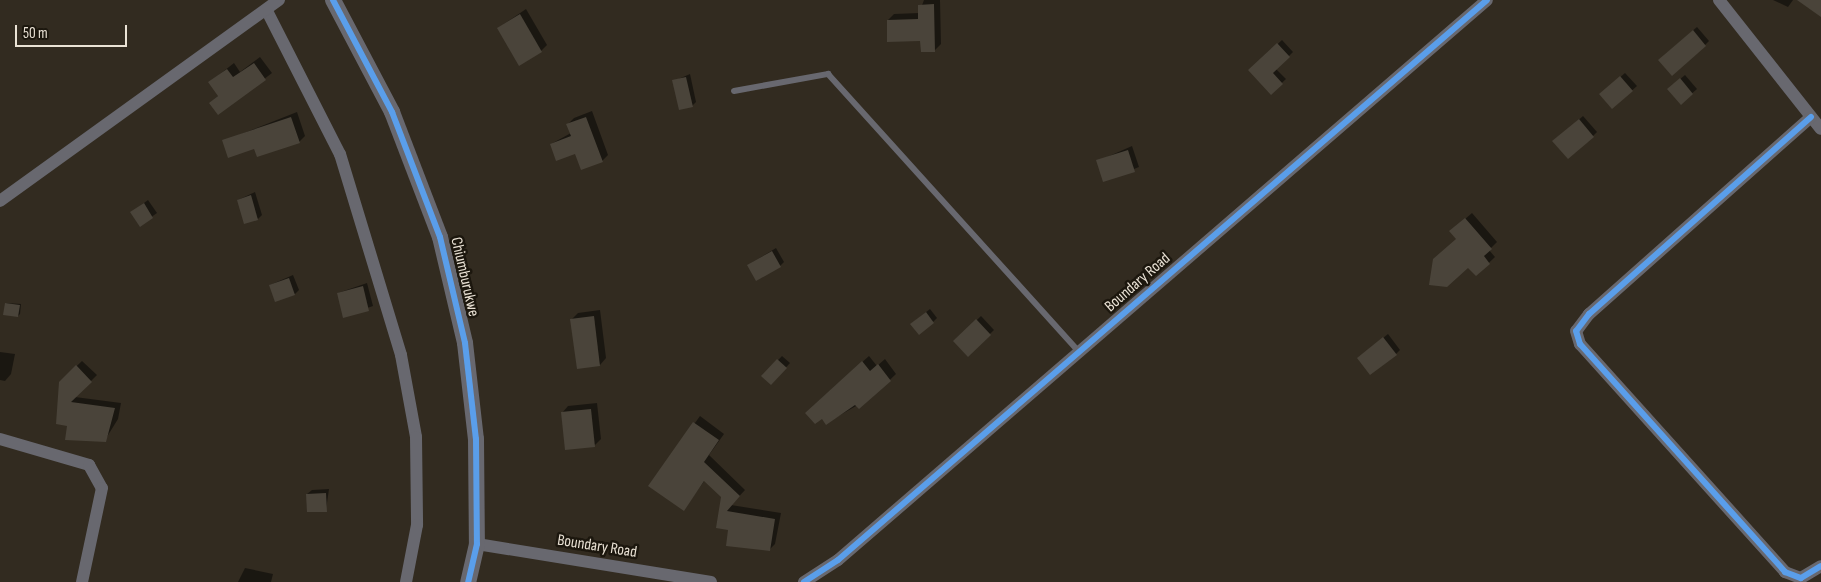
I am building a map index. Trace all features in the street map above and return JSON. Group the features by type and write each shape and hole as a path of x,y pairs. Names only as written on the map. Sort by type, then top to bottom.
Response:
{"street":[{"path":"0,201 279,0"},
{"name":"Chiumburukwe","path":"334,0 392,112 440,237 465,342 476,439 477,544 468,582"},
{"name":"Boundary Road","path":"804,582 838,560 1487,0"},
{"path":"1720,0 1821,128"},
{"path":"267,10 340,154 401,355 416,446 417,525 406,582"},
{"path":"1811,117 1589,314 1576,331 1580,344 1785,572 1801,578 1821,566"},
{"path":"0,439 90,465 102,488 82,582"},
{"name":"Boundary Road","path":"477,544 711,582"}],"lane":[{"path":"734,91 828,74 1079,352"}],"building":[{"path":"1797,0 1821,0 1821,17"},
{"path":"934,4 935,52 921,52 920,41 887,42 887,20 918,19 918,5"},
{"path":"520,14 542,52 519,66 497,28"},
{"path":"1693,30 1706,46 1672,76 1658,60"},
{"path":"1277,43 1290,57 1273,73 1283,84 1271,95 1248,70"},
{"path":"254,63 266,80 218,115 209,103 218,96 208,82 227,69 233,77"},
{"path":"1620,76 1633,91 1612,109 1599,94"},
{"path":"686,77 693,107 679,110 672,80"},
{"path":"1680,78 1693,94 1681,105 1667,89"},
{"path":"291,117 300,143 257,157 254,149 228,158 222,140"},
{"path":"586,117 603,162 581,170 575,154 556,161 550,144 571,136 566,124"},
{"path":"1579,119 1594,137 1568,159 1552,141"},
{"path":"1128,150 1135,172 1103,182 1096,160"},
{"path":"251,195 258,220 244,224 237,200"},
{"path":"144,203 153,218 140,227 130,212"},
{"path":"1465,218 1492,249 1484,256 1490,264 1476,276 1468,268 1447,287 1429,285 1433,259 1456,239 1449,231"},
{"path":"772,251 781,267 756,281 747,265"},
{"path":"289,278 295,295 275,302 269,285"},
{"path":"363,286 369,311 343,318 337,293"},
{"path":"5,303 20,305 18,317 3,315"},
{"path":"926,312 934,323 919,335 910,324"},
{"path":"594,316 600,366 577,369 570,319"},
{"path":"976,319 991,335 968,357 953,341"},
{"path":"1383,337 1397,355 1370,375 1357,358"},
{"path":"777,359 787,368 771,385 761,376"},
{"path":"862,361 870,371 878,364 891,381 859,409 855,405 826,425 822,419 815,424 805,413"},
{"path":"76,365 92,382 71,402 115,408 106,442 65,440 67,426 56,424 59,382"},
{"path":"591,409 595,447 565,450 561,412"},
{"path":"693,422 719,440 704,462 740,496 727,511 775,519 770,551 726,546 728,530 716,528 721,497 704,481 684,511 648,486"},
{"path":"326,493 327,512 307,512 306,494"}],"cycle path":[{"path":"333,0 392,112 440,237 465,343 476,439 477,544 468,582"},
{"path":"804,582 838,560 1487,0"},
{"path":"1811,117 1589,314 1576,331 1580,344 1785,572 1801,578 1821,566"}]}
